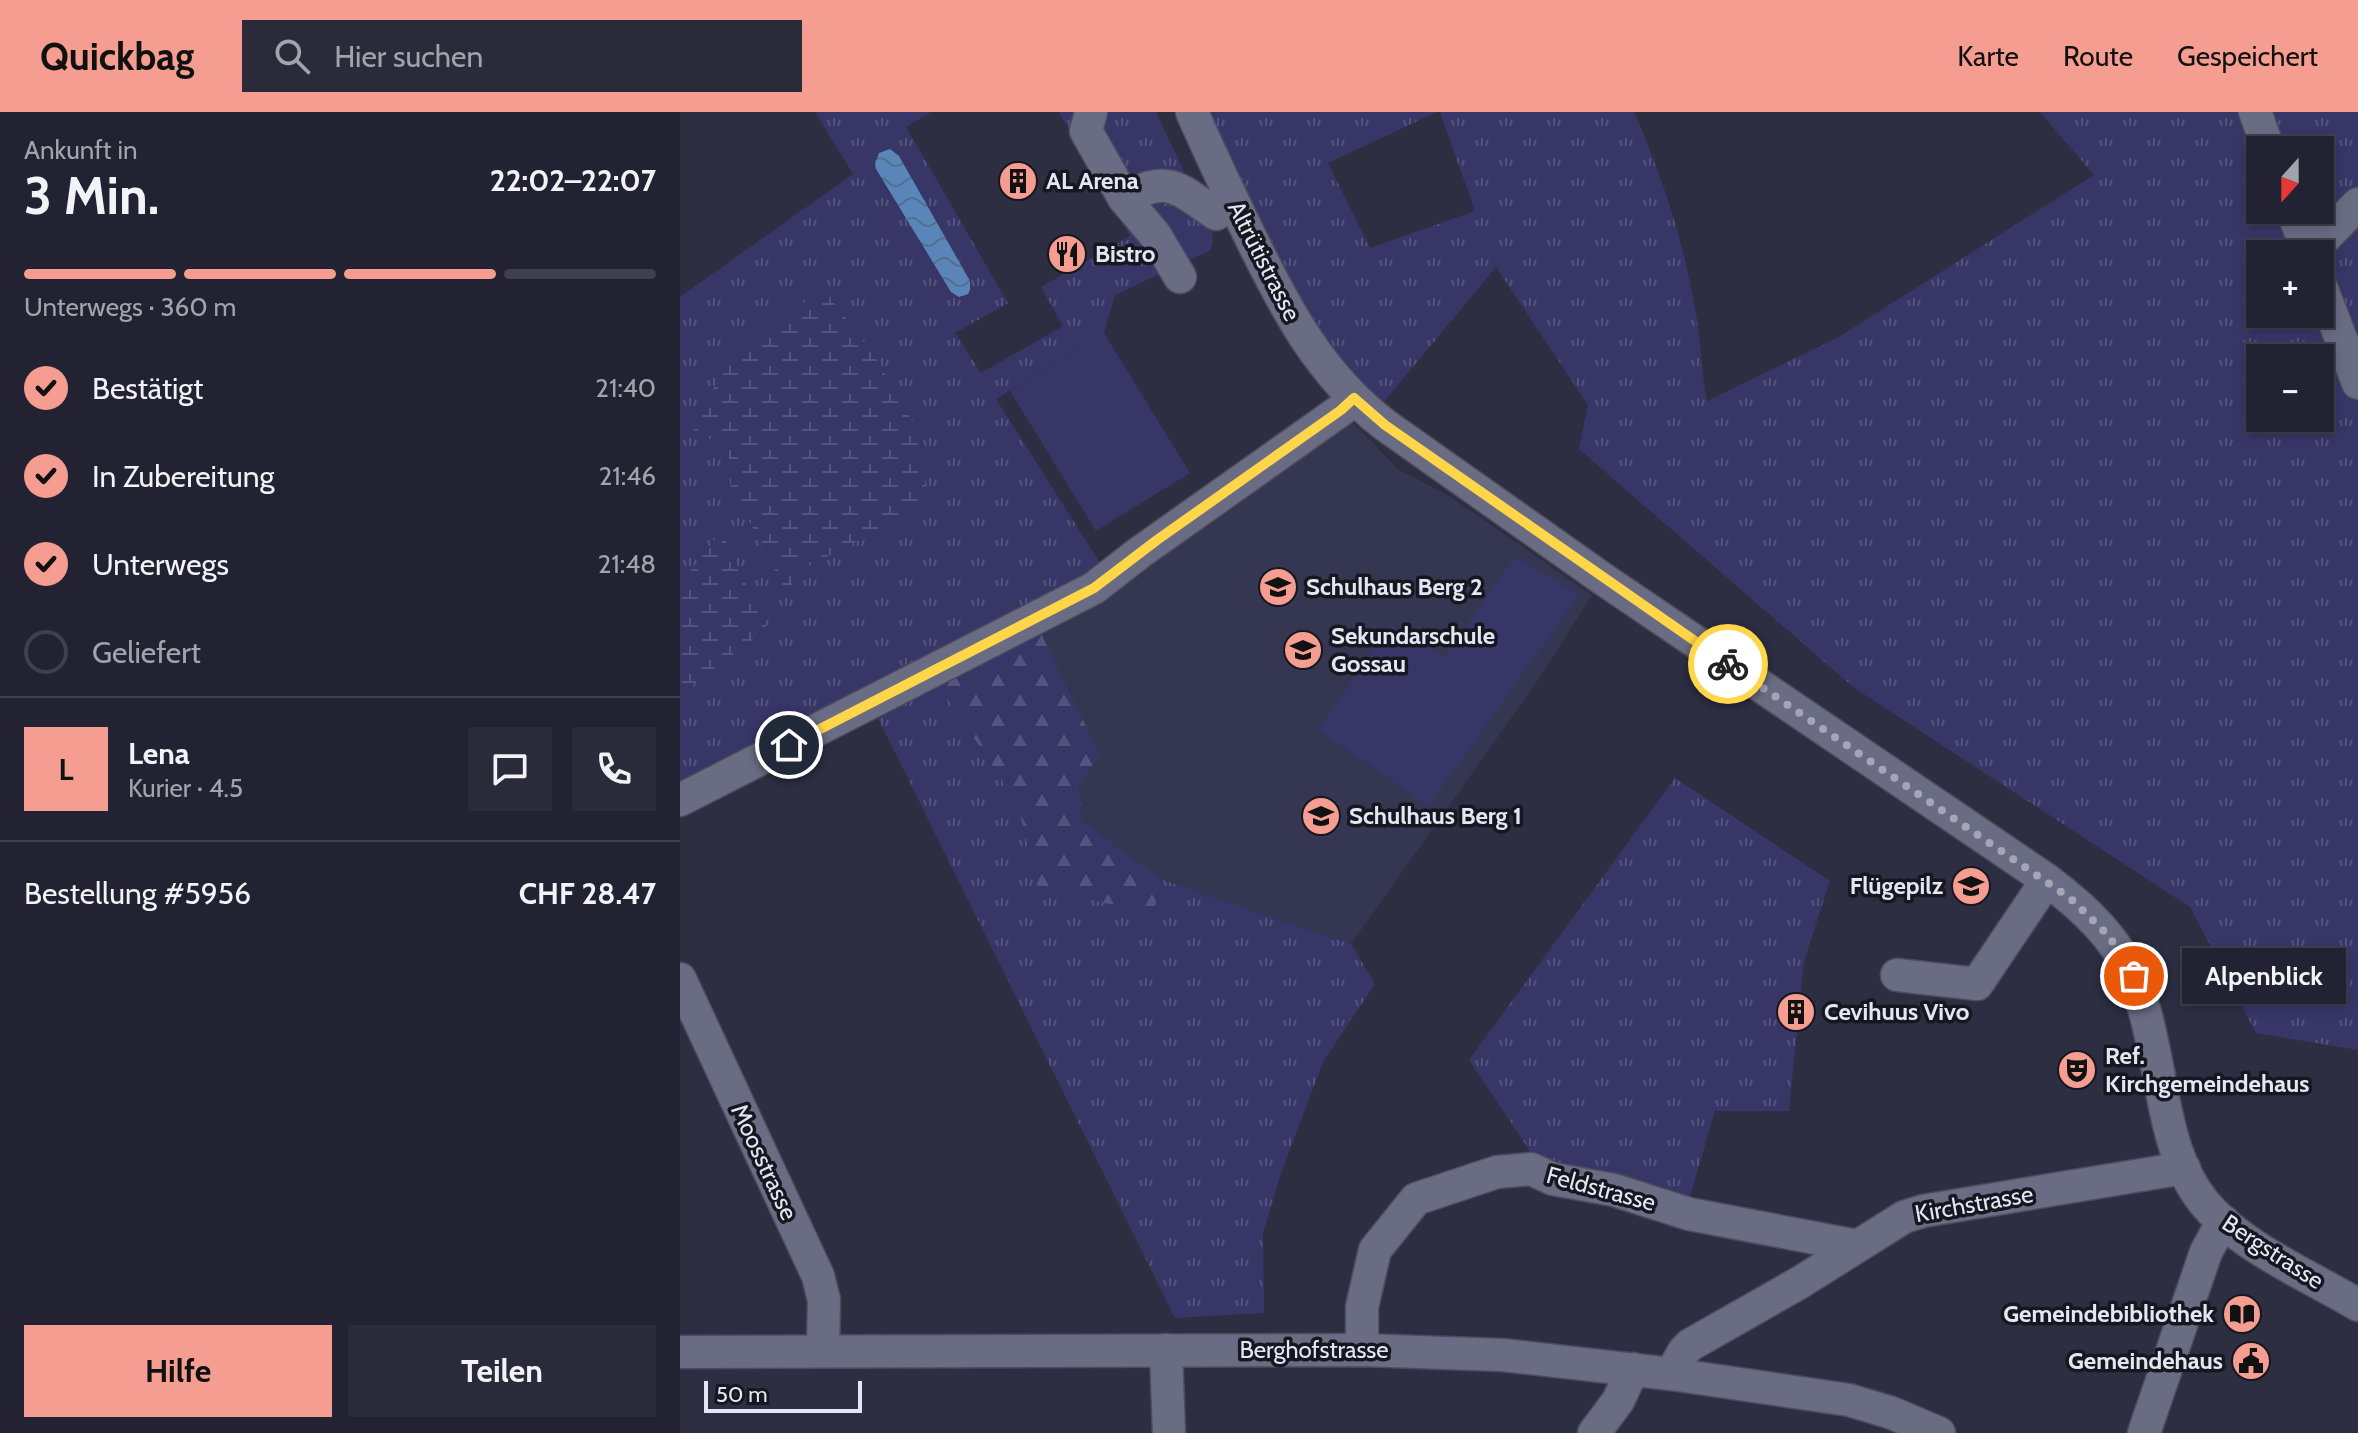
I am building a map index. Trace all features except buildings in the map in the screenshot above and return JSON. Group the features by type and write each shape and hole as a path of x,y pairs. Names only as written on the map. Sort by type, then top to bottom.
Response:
{"street":[{"path":"1091,112 1086,131 1124,198 1155,235 1180,277"},
{"name":"Altrütistrasse","path":"1192,112 1281,302 1328,370 1354,398"},
{"path":"2255,112 2264,136"},
{"path":"1124,198 1162,184 1185,193 1216,214"},
{"path":"2323,240 2358,204"},
{"path":"2334,320 2358,383"},
{"path":"680,800 1094,588 1354,398"},
{"name":"Bergstrasse","path":"1354,398 1385,425 1603,579 2070,898 2109,936 2134,976 2147,1018 2171,1136 2202,1200 2223,1221 2265,1251 2358,1305"},
{"path":"1897,975 1977,984 2047,880"},
{"name":"Moosstrasse","path":"680,979 818,1276 824,1300 823,1351"},
{"name":"Kirchstrasse","path":"1671,1374 1690,1345 1799,1283 1904,1217 1923,1211 2184,1168"},
{"name":"Feldstrasse","path":"1362,1350 1362,1307 1375,1250 1416,1199 1497,1172 1531,1169 1553,1179 1614,1190 1689,1214 1857,1246"},
{"path":"2144,1433 2206,1252 2223,1221"},
{"path":"1166,1350 1169,1433"},
{"name":"Berghofstrasse","path":"680,1352 1362,1350 1502,1355 1633,1369 1849,1400 1892,1413 1939,1433"},
{"path":"1594,1433 1618,1401 1633,1369"}],"shaded area":[{"name":"Sekundarschule Gossau","path":"1341,410 1398,469 1449,496 1592,595 1538,680 1351,944 1163,880 1082,821 1079,785 1034,619"}],"green space":[{"path":"815,112 931,112 906,127 1008,303 955,333 981,373 1063,326 1041,287 1130,236 1059,112 1156,112 1213,233 1211,250 1115,295 1104,333 996,399 1109,577 930,673 1017,802 1038,888 1155,906 1163,880 1351,944 1375,984 1323,1062 1280,1176 1263,1233 1264,1313 1175,1318 871,704 680,800 680,694 767,629 721,531 680,585 680,297 853,174","holes":["824,289 879,363 921,438 926,501 879,530 800,570 787,592 730,485 728,442"]},
{"path":"1192,112 1437,112 1328,163 1370,248 1475,211 1440,112 1634,112 1654,159 1678,233 1697,319 1707,401 1837,338 2094,175 2040,112 2358,112 2358,1050 2256,1033 2190,907 1853,687 1579,449 1588,405 1496,267 1373,415 1354,398"},
{"path":"824,289 879,363 921,438 926,501 879,530 801,570 787,593 730,485 728,443 694,435 695,417 742,344"},
{"path":"1104,333 1190,473 1096,531 1010,391"},
{"path":"721,531 767,629 680,694 680,585"},
{"path":"1515,557 1579,594 1429,806 1319,730 1390,624 1444,657"},
{"path":"1034,619 1100,755 1079,785 1082,821 1163,880 1155,906 1110,904 1038,888 1017,802 930,673"},
{"path":"1675,778 1830,881 1804,961 1789,1111 1715,1111 1688,1203 1538,1163 1469,1060"}],"water":[{"path":"890,149 899,156 970,281 968,294 959,297 951,292 876,169 879,153"}],"way so far":[{"path":"1728,664 2047,880 2093,918 2109,936 2134,976"}],"place":[{"name":"AL Arena","path":"1018,181"},
{"name":"Bistro","path":"1067,254"},
{"name":"Schulhaus Berg 2","path":"1278,587"},
{"name":"Sekundarschule Gossau","path":"1303,650"},
{"name":"Schulhaus Berg 1","path":"1321,816"},
{"name":"Flügepilz","path":"1971,886"},
{"name":"Alpenblick","path":"2134,976"},
{"name":"Cevihuus Vivo","path":"1796,1012"},
{"name":"Ref. Kirchgemeindehaus","path":"2077,1070"},
{"name":"Gemeindebibliothek","path":"2242,1314"},
{"name":"Gemeindehaus","path":"2251,1361"}],"route":[{"path":"789,745 1094,588 1354,398 1385,425 1728,664"}]}
